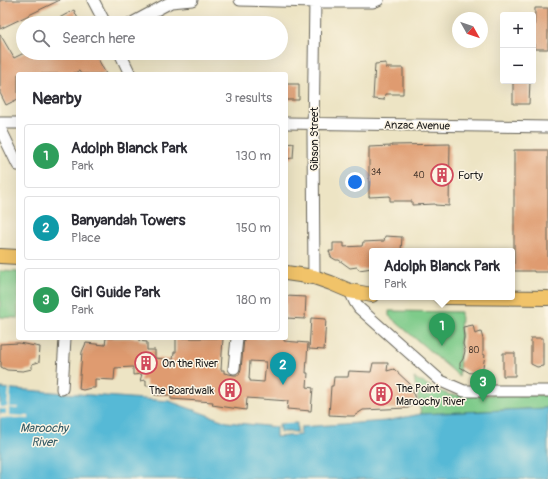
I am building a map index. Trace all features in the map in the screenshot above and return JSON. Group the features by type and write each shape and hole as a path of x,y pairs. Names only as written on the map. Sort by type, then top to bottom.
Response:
{"main road":[{"path":"0,256 16,257"},
{"path":"288,273 314,277 350,291 369,294"},
{"path":"515,298 548,298"}],"street":[{"path":"93,0 101,16"},
{"path":"145,16 171,2 192,0"},
{"path":"240,0 373,2 378,0"},
{"name":"Gibson Street","path":"314,277 315,1"},
{"path":"123,60 129,72"},
{"path":"0,123 16,123"},
{"name":"Anzac Avenue","path":"288,123 548,127"},
{"path":"0,128 16,161"},
{"path":"350,291 359,308 440,380 464,391 548,392"},
{"path":"62,389 65,340"},
{"path":"234,368 237,340"}],"green space":[{"path":"0,271 16,272 16,318 0,317"},
{"path":"389,311 461,312 459,376 389,316"},
{"path":"414,378 450,395 548,395 548,408 421,414"}],"water":[{"name":"Maroochy River","path":"0,388 169,401 227,422 276,427 276,437 300,435 301,427 386,421 421,414 548,408 548,479 0,479"},
{"path":"297,423 297,432 280,432 279,424"}],"pier":[{"path":"9,387 11,387 10,407 18,407 17,409 9,408 9,415 29,416 29,419 0,418 0,414 6,414 6,409 0,409 0,407 7,407"}],"building":[{"path":"0,0 60,0 27,16 16,16 16,21 0,29"},
{"path":"535,8 548,8 548,49 536,49"},
{"path":"74,10 77,16 63,16"},
{"path":"0,34 14,58 16,57 16,60 99,60 105,72 16,72 16,100 6,105 0,93"},
{"path":"386,63 386,68 403,68 403,94 385,94 384,100 373,99 375,64"},
{"path":"288,84 299,84 299,100 288,100"},
{"path":"513,84 530,84 529,104 513,104"},
{"path":"294,143 293,158 288,159 288,144"},
{"path":"450,144 449,206 435,204 412,205 412,201 390,201 390,196 369,197 369,147"},
{"path":"514,150 548,150 548,272 515,271"},
{"path":"385,236 402,237 401,248 369,248 369,268 359,270 357,267 350,268 339,260 331,257 329,251 333,251 333,243 344,243 344,247 362,246 363,242 384,241"},
{"path":"288,296 306,297 305,319 288,318"},
{"path":"311,318 326,319 324,350 309,349"},
{"path":"473,325 475,334 481,332 483,339 483,354 485,355 483,367 480,370 470,373 460,367 460,363 463,359 465,351 463,344 463,327"},
{"path":"531,338 543,338 543,366 537,367 531,364"},
{"path":"106,340 139,340 147,342 147,350 155,350 155,358 173,360 174,352 176,352 176,340 223,340 221,370 224,370 224,373 239,375 244,340 284,340 308,343 306,373 308,373 307,387 313,388 311,411 287,409 288,401 247,398 246,410 212,405 213,402 171,399 171,395 154,395 152,385 146,386 146,380 140,381 142,374 133,375 133,367 115,368 114,380 95,379 95,388 83,390 79,389 82,352 86,343 105,345","holes":["250,361 266,362 264,382 250,381"]},
{"path":"19,343 40,347 39,362 32,364 32,369 23,371 7,370 1,367 0,344"},
{"path":"503,353 515,353 515,376 503,376"},
{"name":"The Point Maroochy River","path":"373,363 388,363 387,371 394,369 411,385 416,403 408,408 363,410 354,416 329,415 331,386 333,386 334,377 348,377 349,371 371,372"}],"place":[{"name":"Forty","path":"442,175"},
{"name":"Adolph Blanck Park","path":"442,346"},
{"name":"On the River","path":"146,363"},
{"name":"Banyandah Towers","path":"283,385"},
{"name":"The Boardwalk","path":"230,390"},
{"name":"The Point Maroochy River","path":"381,394"},
{"name":"Girl Guide Park","path":"483,402"}]}
